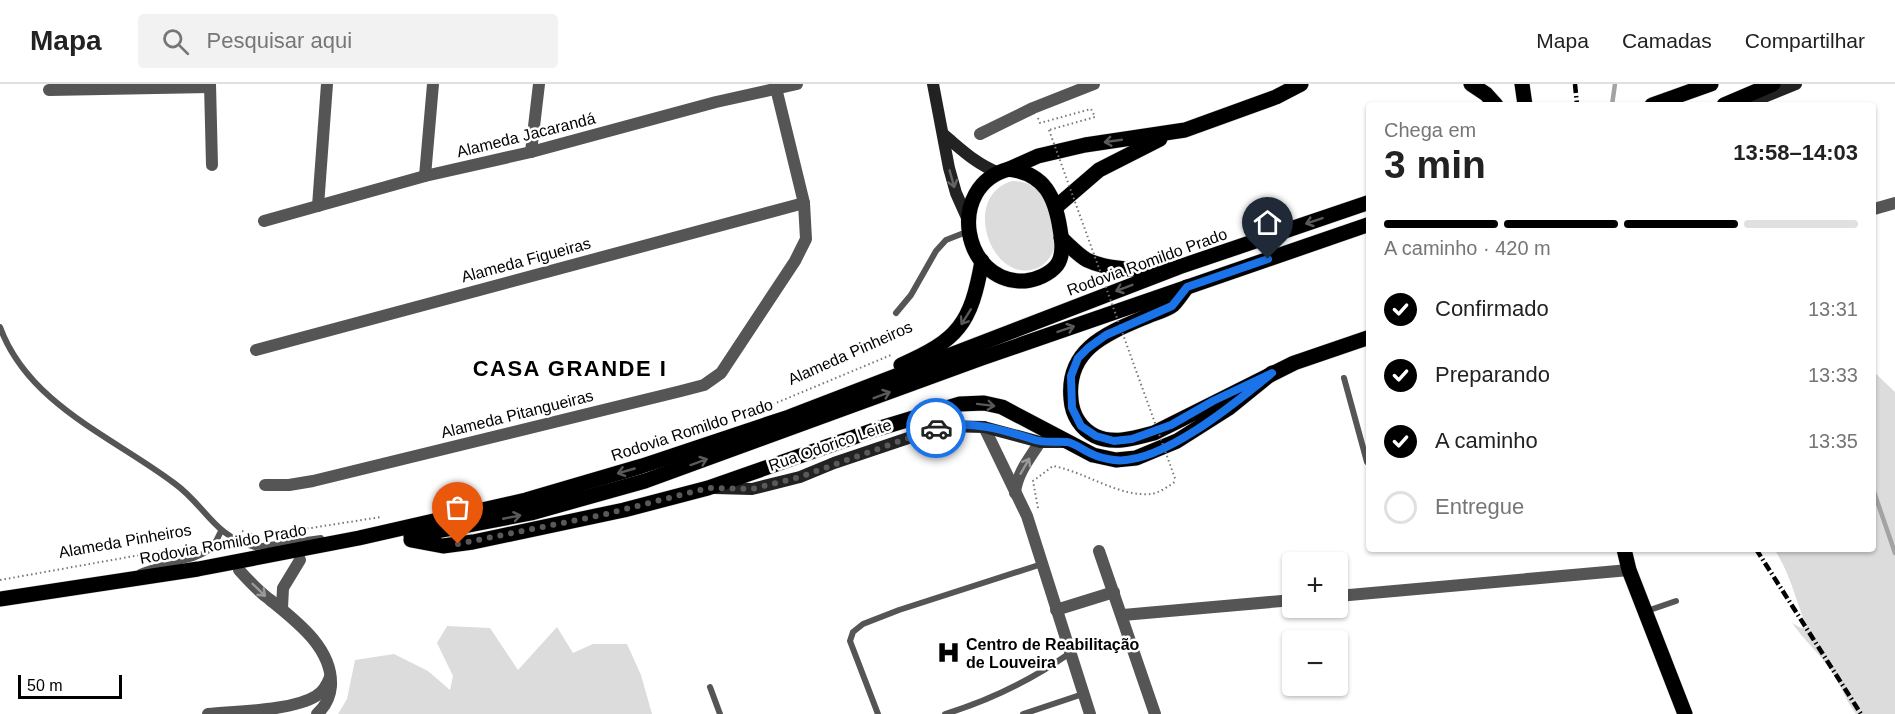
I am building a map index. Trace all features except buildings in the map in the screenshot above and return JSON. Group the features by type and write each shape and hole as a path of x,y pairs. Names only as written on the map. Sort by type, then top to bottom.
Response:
{"main road":[{"path":"933,84 949,168 974,245 982,261 992,272 1005,279 1019,281 1034,280 1057,265 1062,251 1061,238 1056,207 1048,192 1034,177 1022,171 984,168 944,135"},
{"path":"1056,207 1099,170 1171,133 1276,97 1301,84"},
{"path":"1471,84 1493,102"},
{"path":"1522,84 1525,102"},
{"path":"1661,102 1711,84"},
{"path":"1731,102 1773,84"},
{"path":"1751,102 1796,84"},
{"path":"969,225 970,206 975,192 1003,170 1038,156 1085,145 1171,133"},
{"name":"Rodovia Romildo Prado","path":"0,600 198,569 359,538 526,500 642,466 789,417 1179,267 1366,203"},
{"name":"Rodovia Romildo Prado","path":"0,609 300,560 531,513 645,481 982,358 1366,225"},
{"path":"1061,238 1087,260 1111,267 1143,270 1179,267"},
{"path":"789,417 927,353 946,341 959,328 972,308 982,261"},
{"path":"1187,287 1172,306 1106,335 1078,358 1071,376 1070,391 1072,408 1081,426 1096,436 1114,441 1132,439 1171,425 1213,401 1309,357 1366,338"},
{"path":"402,538 444,546 613,513 708,488 877,429 960,404 984,403 1002,407 1093,455 1116,460 1136,458 1178,441 1229,408 1272,373"},
{"name":"Rua Odorico Leite","path":"708,488 752,489 800,477 834,463 944,426 984,427 1040,442 1069,442"},
{"path":"1625,552 1629,570 1647,611 1685,714"}],"street":[{"path":"318,206 327,84"},
{"path":"425,176 433,84"},
{"path":"531,152 539,84"},
{"name":"Alameda Jacarandá","path":"264,221 425,176 531,152 776,86 797,84"},
{"path":"980,134 1033,108 1094,84"},
{"path":"49,90 210,85 212,165"},
{"path":"776,86 804,202"},
{"name":"Alameda Figueiras","path":"256,350 804,202"},
{"name":"Alameda Pitangueiras","path":"265,485 289,485 313,481 704,385 721,373 795,261 806,240 804,202"},
{"path":"1876,208 1895,203"},
{"path":"984,427 1027,516 1090,714"},
{"path":"1015,493 1021,472 1040,442"},
{"path":"1099,551 1123,615 1155,714"},
{"path":"282,608 283,588 300,560"},
{"path":"239,570 269,600 282,608 324,653 332,674 330,698 317,714"},
{"path":"1348,595 1629,570"},
{"path":"1056,610 1114,592"},
{"path":"1123,615 1282,601"},
{"path":"208,714 254,712 302,702 317,695 327,686 332,674"}],"lane":[{"path":"896,313 911,295 936,251 946,240 969,225"},
{"path":"0,327 5,340 28,374 71,415 176,483 221,531 246,545 255,547 336,536 359,538"},
{"path":"1344,378 1366,458"},
{"path":"133,578 152,567 203,554 212,547 221,531"},
{"path":"878,714 850,641 853,632 863,624 899,610 1042,564"},
{"path":"1647,611 1676,601"},
{"path":"945,714 972,706 1027,681 1070,653"},
{"path":"710,687 720,714"},
{"path":"1023,714 1083,694"}],"path":[{"path":"1027,516 1039,508 1033,481 1053,466 1069,469 1113,488 1131,493 1153,494 1176,481 1049,130 1095,117 1091,109 1040,123"},
{"name":"Alameda Pinheiros","path":"753,412 893,354"},
{"path":"294,530 385,516"},
{"path":"241,530 260,536"},
{"name":"Alameda Pinheiros","path":"0,580 195,545"}],"shaded area":[{"path":"1012,181 1030,185 1042,194 1054,235 1055,246 1050,257 1045,263 1031,270 1016,269 1003,262 993,249 987,234 985,218 988,202 997,189"},
{"path":"1876,374 1895,392 1895,714 1856,714 1833,673 1792,623 1801,628 1807,627 1776,552 1876,552"},
{"path":"447,626 490,628 518,670 557,627 573,653 593,644 627,644 641,675 652,714 338,714 347,699 355,660 394,654 428,671 450,690 453,676 437,643"}],"waterway":[{"path":"1612,102 1615,84"},
{"path":"1876,498 1895,553"}],"railway":[{"path":"1575,84 1577,102"},
{"path":"1758,552 1861,714"}],"way so far":[{"path":"458,544 536,530 708,488 752,489 800,477 936,428"}],"place":[{"name":"Centro de Reabilitação de Louveira","path":"948,653"}],"district":[{"name":"CASA GRANDE I","path":"570,368"}],"route":[{"path":"936,428 961,425 984,427 1040,442 1069,442 1093,455 1116,460 1136,458 1178,441 1229,408 1272,373 1154,433 1114,441 1096,436 1081,426 1072,408 1071,376 1078,358 1106,335 1172,306 1187,287 1268,259"}]}
